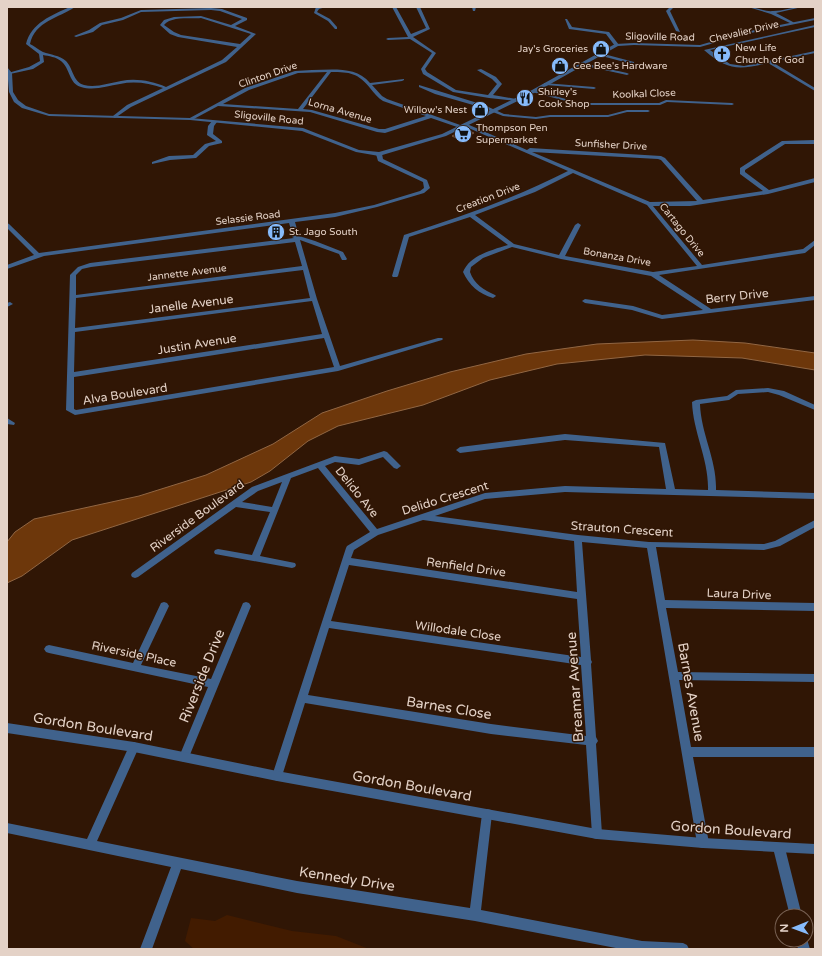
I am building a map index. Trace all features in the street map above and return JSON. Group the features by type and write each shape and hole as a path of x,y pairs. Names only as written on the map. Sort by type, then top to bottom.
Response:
{"street":[{"path":"73,7 58,14 34,30 28,38 28,44 41,54 56,56 67,64 73,80 80,86 93,88 132,81 155,83 166,88"},
{"path":"324,7 318,8 315,12 329,20 336,28"},
{"path":"394,7 411,37 434,53 424,66 423,69 425,73 455,91 514,100"},
{"path":"388,39 411,37 428,29 418,7"},
{"path":"672,7 668,11 678,31"},
{"path":"750,7 772,13 792,23"},
{"path":"772,13 800,7"},
{"path":"76,36 91,31 101,24 122,19 132,14 157,10 221,10 246,19 230,27"},
{"path":"115,117 129,106 224,61 241,46 254,34 196,17 174,18 162,24 172,33 180,36 241,46"},
{"name":"Sligoville Road","path":"9,72 11,92 16,101 24,107 54,116 190,119 303,130 358,151 378,154 428,141 464,126 534,91 617,45 634,44 700,46 746,33 815,19"},
{"path":"566,20 570,28 607,33 617,45"},
{"name":"Chevalier Drive","path":"770,63 744,67 729,64 706,50 815,26"},
{"path":"770,63 815,52"},
{"path":"9,72 38,64 42,61 41,54"},
{"path":"600,54 632,63"},
{"path":"770,63 814,88"},
{"path":"583,64 627,74"},
{"path":"479,70 494,78 500,84 489,96"},
{"path":"300,110 330,71"},
{"name":"Clinton Drive","path":"190,119 247,90 272,83 293,74 330,71 354,73 364,78 380,97 385,100 464,126 649,204"},
{"path":"370,84 402,80"},
{"path":"546,84 594,88"},
{"path":"421,86 437,93 503,115 536,118 550,116 608,116 627,111 648,111"},
{"name":"Koolkal Close","path":"534,91 581,104 660,104 666,101 732,104"},
{"name":"Lorna Avenue","path":"218,105 318,112 379,131 385,131 431,116"},
{"path":"154,163 169,158 194,157 207,145 220,142 210,135 211,126 214,122"},
{"path":"768,192 742,173 742,169 784,142 815,142"},
{"name":"Sunfisher Drive","path":"524,150 659,157 663,159 702,202"},
{"name":"Selassie Road","path":"7,267 37,255 139,240 292,222 355,211 422,192 427,188 425,181 380,160 378,154"},
{"name":"Creation Drive","path":"395,276 406,236 471,215 539,188 573,171"},
{"path":"649,204 690,204 768,192 815,180"},
{"name":"Cartago Drive","path":"649,204 701,268"},
{"name":"Bonanza Drive","path":"471,215 512,245 561,257 653,274 701,268 805,251 815,242"},
{"path":"292,222 295,239 304,268 338,369 440,339"},
{"path":"7,225 37,255"},
{"path":"561,257 578,225"},
{"path":"295,239 309,239 322,247 341,253 344,259"},
{"name":"Alva Boulevard","path":"295,239 90,265 80,268 73,275 70,410 75,413 338,369"},
{"path":"493,296 479,290 466,274 466,270 468,265 474,261 512,245"},
{"name":"Jannette Avenue","path":"72,297 304,268"},
{"path":"653,274 708,310"},
{"name":"Berry Drive","path":"585,301 633,308 662,317 708,310 815,298"},
{"name":"Janelle Avenue","path":"72,330 314,299"},
{"name":"Justin Avenue","path":"71,376 327,335"},
{"path":"712,493 714,482 697,414 696,402 728,398 736,392 768,390 782,393 815,408"},
{"path":"460,450 565,437 662,445 670,492"},
{"name":"Riverside Boulevard","path":"135,575 255,489 338,459 359,462 382,453 385,454 397,466"},
{"name":"Delido Ave","path":"320,465 375,533"},
{"path":"255,559 288,477"},
{"name":"Delido Crescent","path":"277,776 350,548 375,533 485,496 565,489 815,496"},
{"path":"234,504 274,510"},
{"name":"Strauton Crescent","path":"423,517 578,538 652,545 764,547 777,544 815,523"},
{"name":"Breamar Avenue","path":"578,538 593,741 597,834"},
{"name":"Barnes Avenue","path":"652,545 703,843"},
{"path":"218,552 292,565"},
{"name":"Renfield Drive","path":"346,561 582,596"},
{"name":"Laura Drive","path":"662,604 815,607"},
{"path":"135,668 164,606"},
{"name":"Riverside Drive","path":"184,757 246,606"},
{"name":"Willodale Close","path":"326,624 587,662"},
{"name":"Riverside Place","path":"50,649 213,684"},
{"path":"674,676 815,678"},
{"name":"Barnes Close","path":"301,698 491,729 593,741"},
{"name":"Gordon Boulevard","path":"7,728 134,747 277,776 597,834 703,843 815,849"},
{"path":"90,844 134,747"},
{"path":"687,752 815,752"},
{"path":"475,915 487,814"},
{"name":"Kennedy Drive","path":"7,828 297,887 475,915 642,947 683,949"},
{"path":"779,848 794,908"},
{"path":"146,949 178,862"}],"shaded area":[{"path":"693,340 745,343 815,353 815,370 742,358 645,355 557,364 490,380 423,405 338,426 308,441 270,471 251,482 72,540 22,576 7,583 7,542 15,532 34,519 139,496 206,475 273,444 322,413 450,372 526,354 597,344"},
{"path":"227,915 292,931 336,936 369,949 194,949 185,941 191,918 215,921"}],"building":[{"name":"Thompson Pen Supermarket","path":"465,129 474,133 460,140 452,136"}],"place":[{"name":"Jay's Groceries","path":"601,49"},
{"name":"New Life Church of God","path":"722,54"},
{"name":"Cee Bee's Hardware","path":"560,66"},
{"name":"Shirley's Cook Shop","path":"525,98"},
{"name":"Willow's Nest","path":"480,110"},
{"name":"Thompson Pen Supermarket","path":"463,134"},
{"name":"St. Jago South","path":"276,232"}]}
